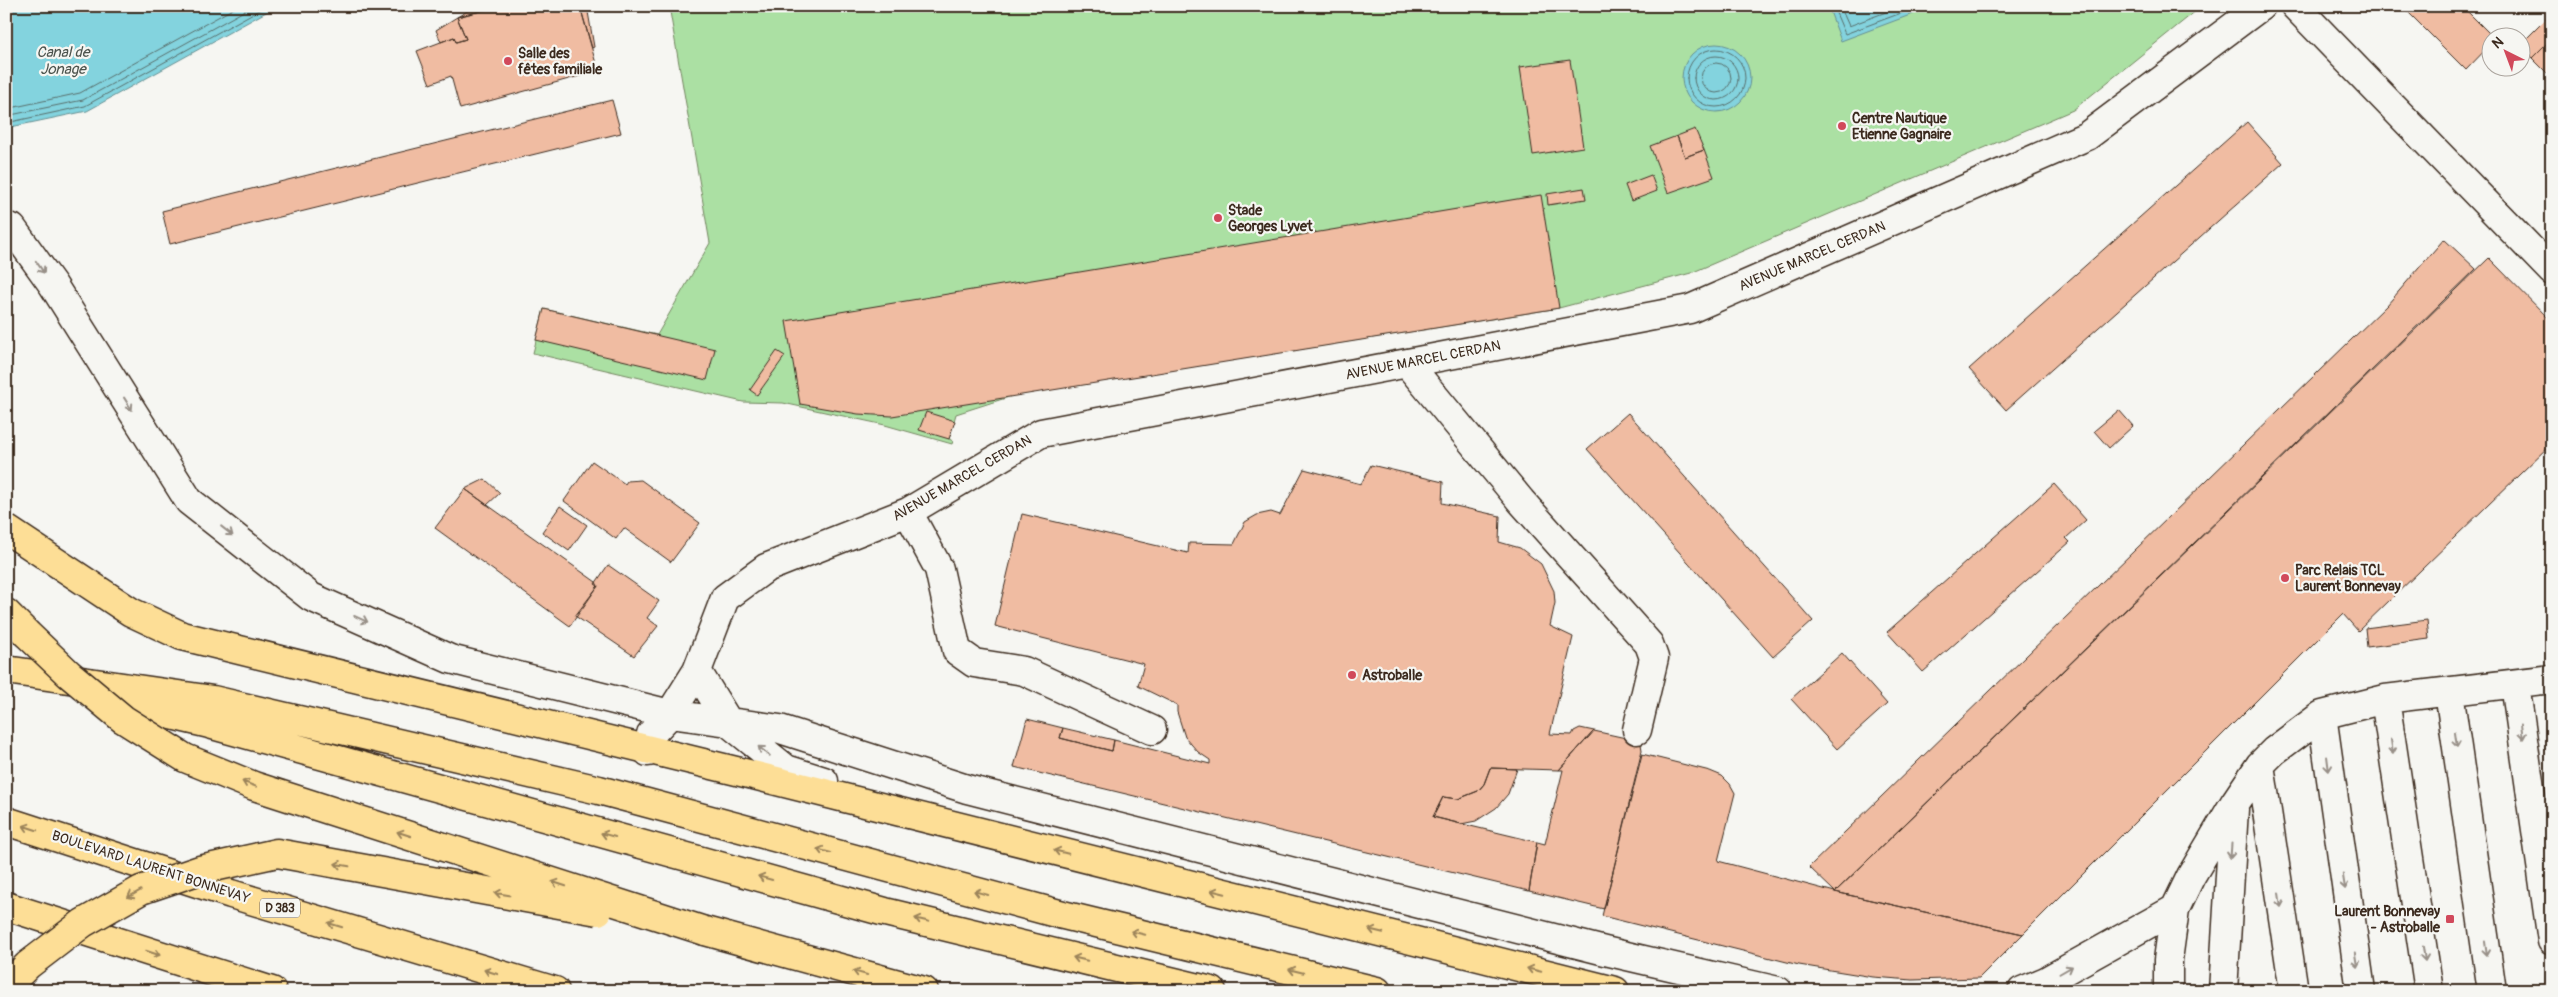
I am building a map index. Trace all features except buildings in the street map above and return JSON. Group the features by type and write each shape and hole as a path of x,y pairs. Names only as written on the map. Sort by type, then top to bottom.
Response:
{"main road":[{"path":"6,529 131,612 182,636 1615,991"},
{"path":"6,613 69,674 123,718 185,758 254,786 705,931 924,991"},
{"path":"6,670 213,700 396,742 599,790 1063,915 1378,991"},
{"path":"6,675 209,724 885,912 1212,991"},
{"name":"BOULEVARD LAURENT BONNEVAY","path":"6,821 231,894 555,991"},
{"path":"6,987 28,965 83,923 141,890 200,870 277,853 705,931"},
{"path":"6,906 272,991"}],"street":[{"name":"AVENUE MARCEL CERDAN","path":"648,752 651,734 670,714 697,671 725,598 766,568 908,512 1041,433 1690,309 2087,136 2261,6"},
{"path":"2295,6 2552,271"},
{"path":"6,228 12,228 53,285 189,501 311,597 450,658 670,714 780,729 967,790 1596,948 1778,991"},
{"path":"1407,363 1521,501 1649,644 1654,658 1637,730"},
{"path":"908,512 939,569 957,651 974,663 1024,671 1152,730"},
{"path":"697,671 729,723 786,769 842,788 869,805"},
{"path":"2168,991 2168,960 2175,909 2191,876 2235,802 2260,765 2274,751 2322,715 2385,699 2552,679"},
{"path":"2515,684 2552,941"},
{"path":"2449,692 2492,991"},
{"path":"2385,699 2429,991"},
{"path":"2322,715 2361,991"},
{"path":"2260,765 2294,991"},
{"path":"2223,991 2235,802"},
{"path":"2022,991 2046,982 2175,909"}],"green space":[{"name":"Stade Georges Lyvet","path":"669,6 2202,6 2073,110 1691,273 1559,308 1015,395 956,414 949,439 953,441 952,444 885,425 783,403 743,402 533,353 544,309 657,335 710,243"}],"water":[{"name":"Canal de Jonage","path":"6,6 277,6 87,111 6,128"},
{"path":"1828,6 1934,6 1841,41"},
{"path":"1716,44 1729,47 1740,54 1747,65 1750,78 1747,91 1740,102 1729,109 1716,112 1703,109 1692,102 1685,91 1682,78 1685,65 1692,54 1703,47"}],"place":[{"name":"Salle des fêtes familiale","path":"508,61"},
{"name":"Centre Nautique Etienne Gagnaire","path":"1842,126"},
{"name":"Stade Georges Lyvet","path":"1218,218"},
{"name":"Parc Relais TCL Laurent Bonnevay","path":"2285,578"},
{"name":"Astroballe","path":"1352,675"},
{"name":"Laurent Bonnevay - Astroballe","path":"2450,919"}]}
